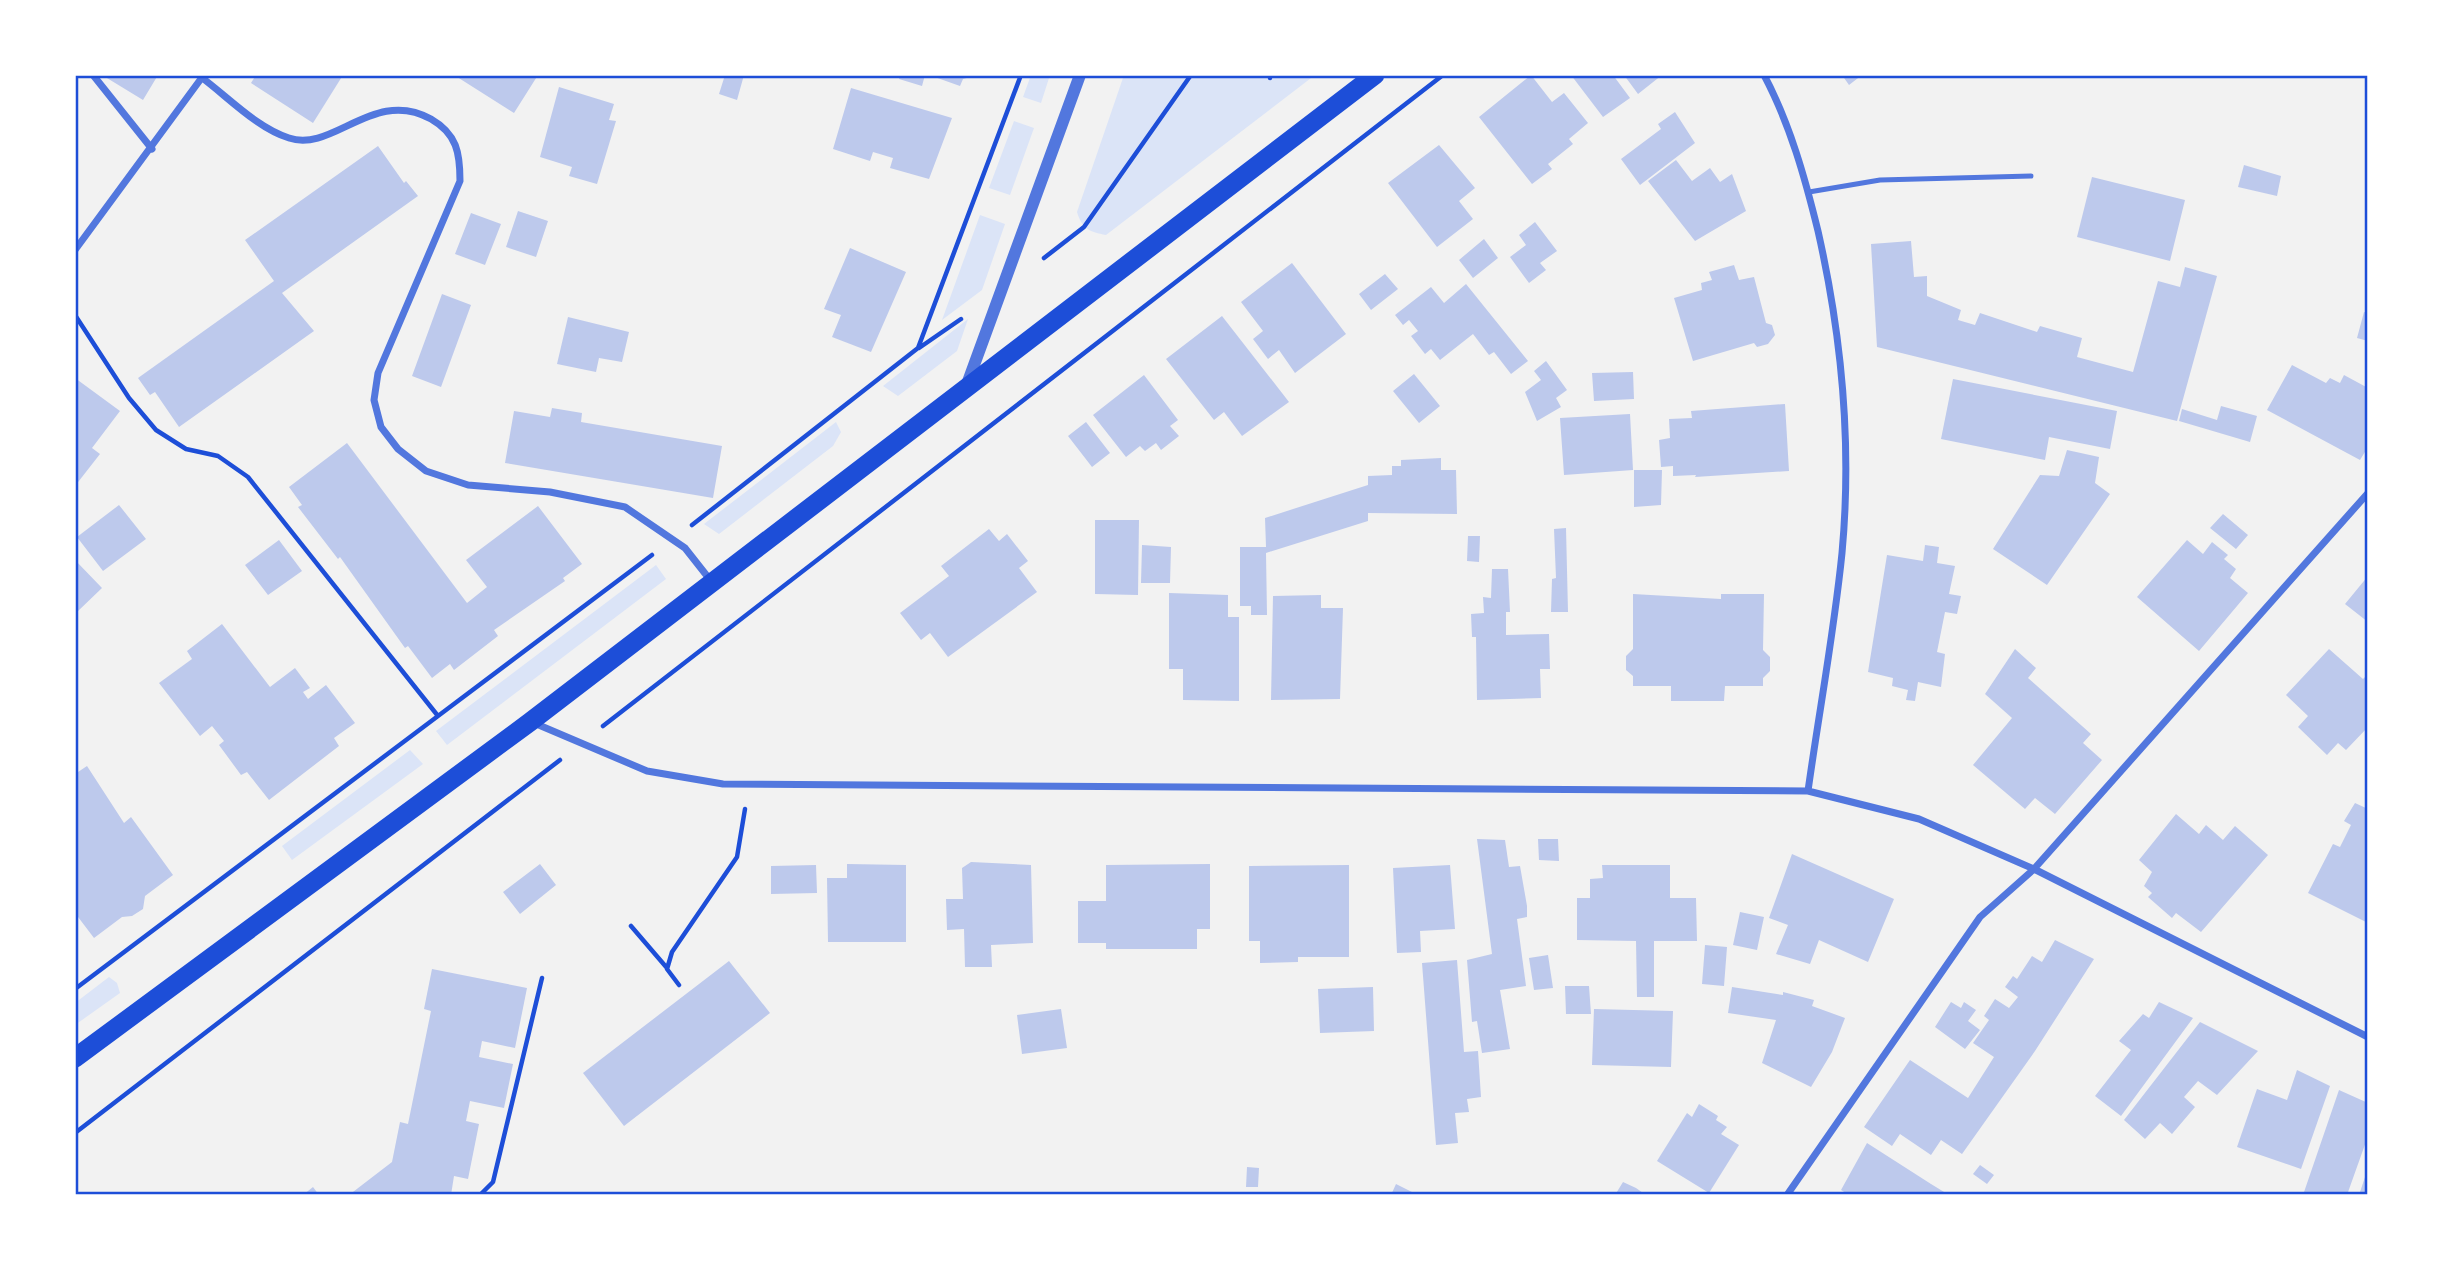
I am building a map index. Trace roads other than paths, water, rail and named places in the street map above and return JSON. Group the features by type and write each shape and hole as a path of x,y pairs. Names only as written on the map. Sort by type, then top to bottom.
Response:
{"highway":[{"path":"75,1058 530,722 1375,75"}],"street":[{"path":"93,75 152,149"},
{"path":"965,390 1080,75"},
{"path":"1764,75 1795,146 1809,192 1829,281 1841,359 1846,448 1842,553 1808,791"},
{"path":"76,246 152,149 202,76 263,124 290,138 311,140 389,109 420,113 447,129 460,152 460,181 378,373 374,400 381,427 398,449 426,471 468,485 550,492 625,508 685,548 711,581"},
{"path":"1787,1195 1980,917 2034,869 2368,493"},
{"path":"530,722 647,771 723,784 1808,791 1919,818 2034,869 2368,1037"}],"lane":[{"path":"1809,192 1880,180 2031,176"}]}
